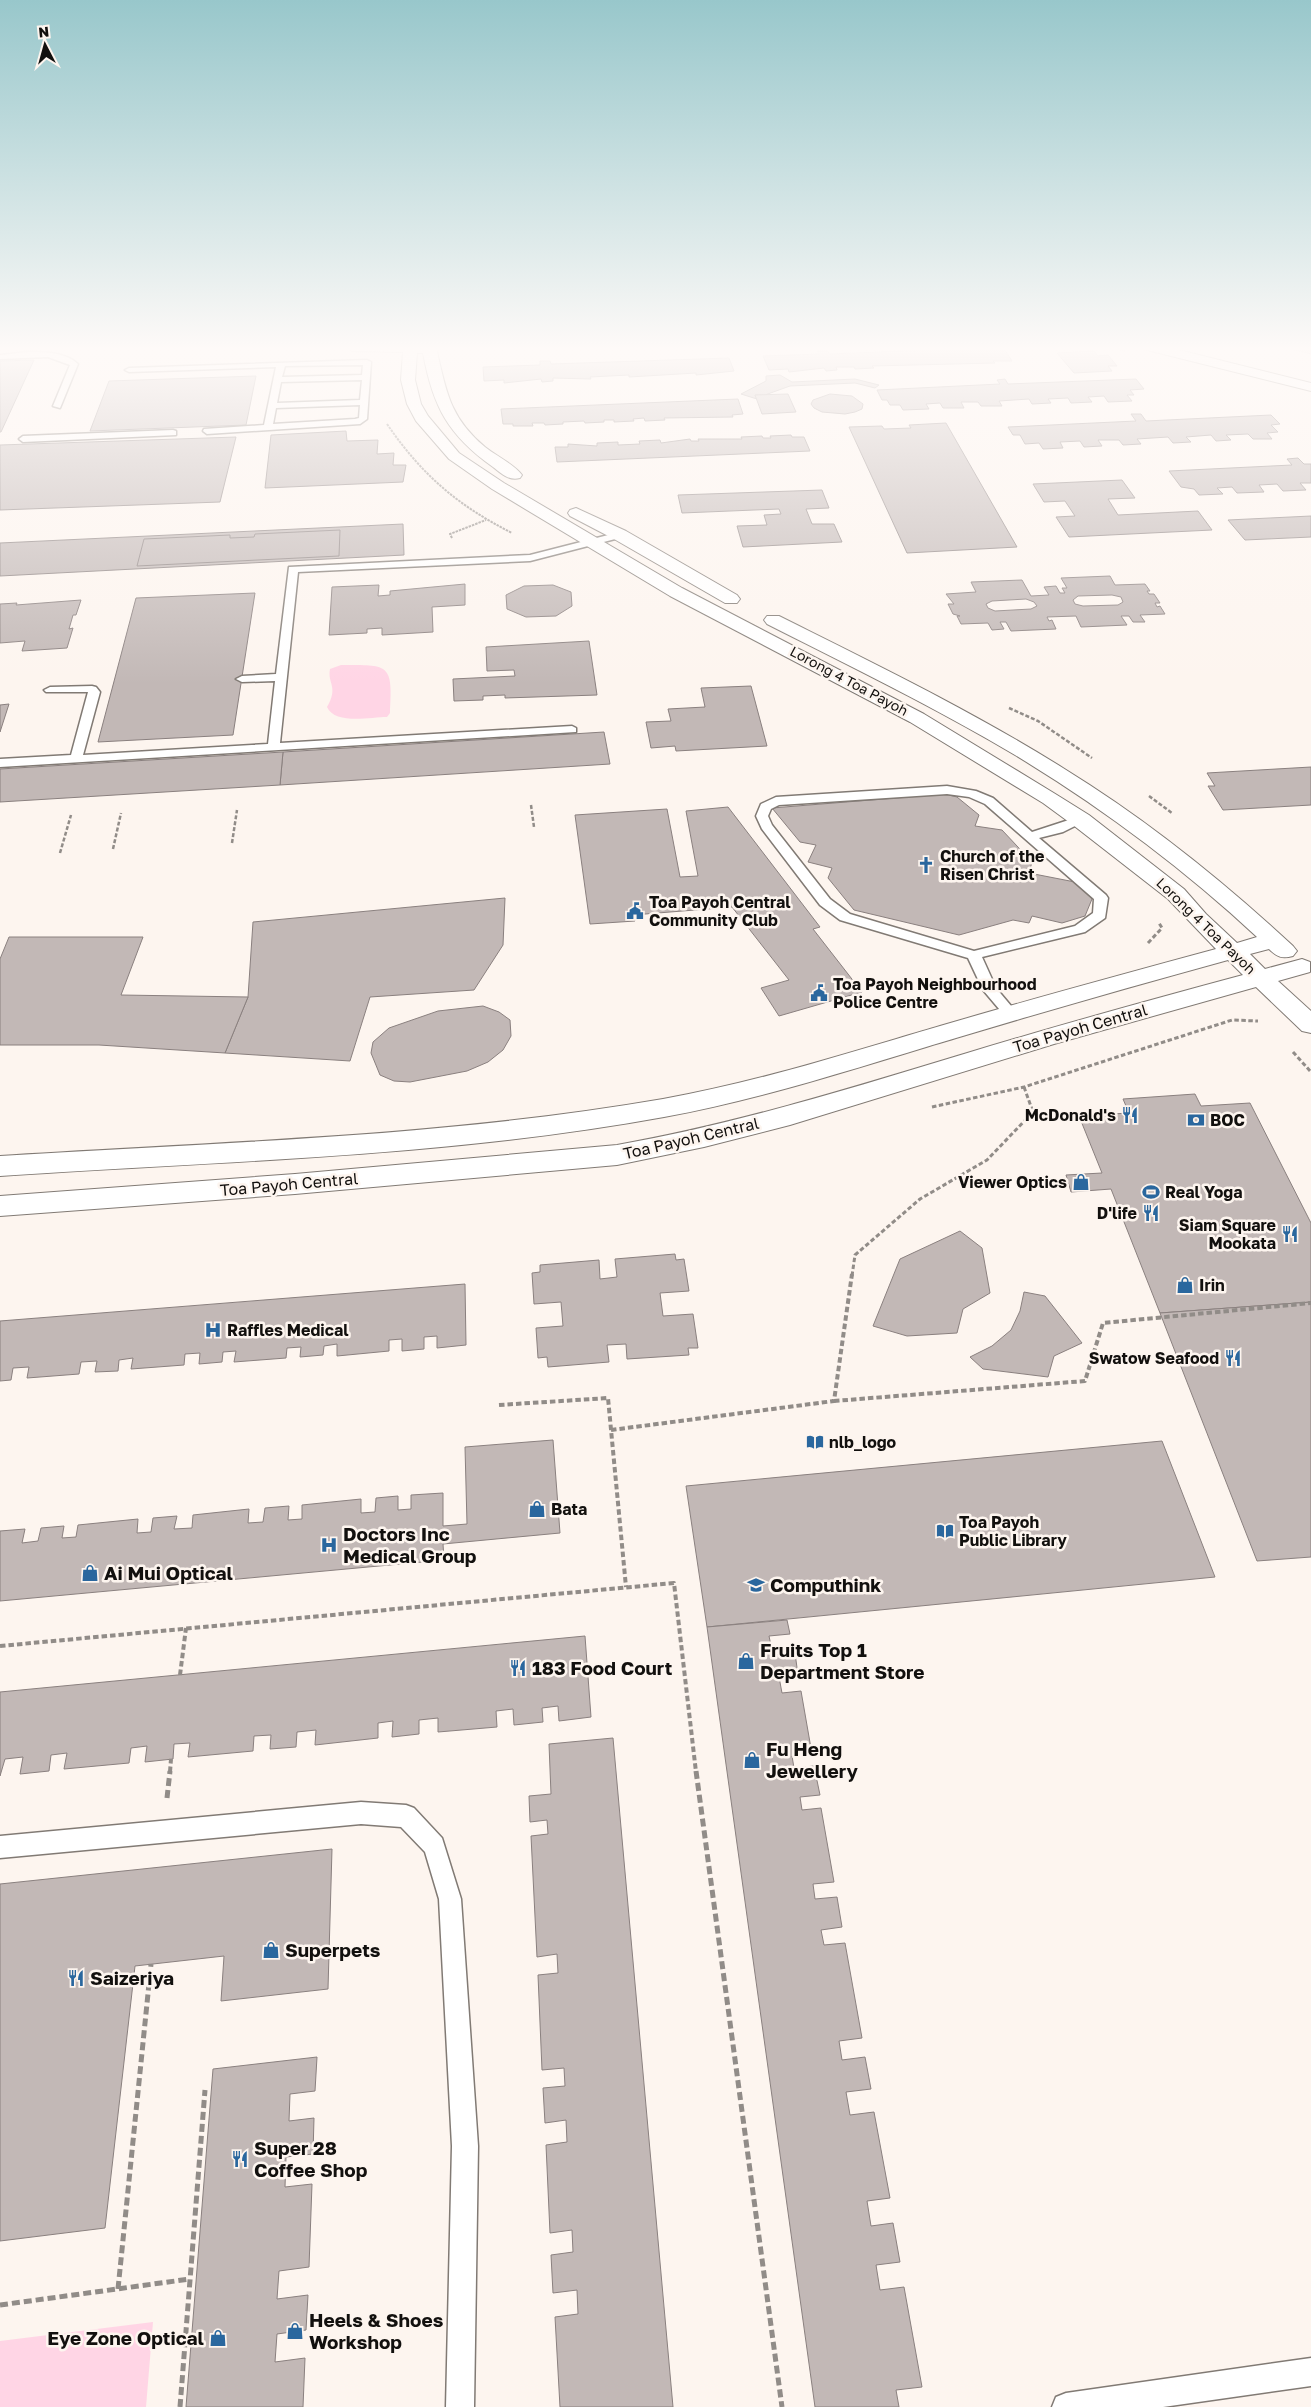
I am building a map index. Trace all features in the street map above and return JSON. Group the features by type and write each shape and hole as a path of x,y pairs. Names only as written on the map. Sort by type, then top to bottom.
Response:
{"street":[{"name":"Lorong 4 Toa Payoh","path":"459,459 498,486 676,592 917,718 1081,820 1176,894 1198,919 1311,1025"},
{"path":"493,459 530,486"},
{"name":"Lorong 4 Toa Payoh","path":"544,495 620,535 709,588 922,695 1056,772 1171,851 1274,940 1306,971"},
{"name":"Toa Payoh Central","path":"0,1166 426,1140 567,1123 666,1108 800,1076 1010,1013 1274,940"},
{"name":"Toa Payoh Central","path":"0,1206 295,1184 617,1155 667,1147 853,1097 1106,1019 1261,978 1306,971"}],"lane":[{"path":"274,747 293,569 530,558 595,543 620,535"},
{"path":"242,679 281,678"},
{"path":"50,690 83,688 92,689 94,692 76,759"},
{"path":"0,763 572,730"},
{"path":"947,790 972,794 989,800 1102,898 1100,915 1080,929 974,955 845,917 825,902 766,826 762,816 765,808 776,801 947,790"},
{"path":"1030,836 1059,829 1081,820"},
{"path":"974,955 990,990 1010,1013"},
{"path":"0,1847 361,1813 406,1816 434,1846 450,1899 465,2146 460,2407"},
{"path":"1066,2407 1311,2372"}],"path":[{"path":"531,806 534,827"},
{"path":"232,843 237,810"},
{"path":"113,850 121,813"},
{"path":"60,853 70,815"},
{"path":"1142,945 1151,942"},
{"path":"834,1401 855,1255 920,1199 987,1160 1033,1112 1024,1087"},
{"path":"611,1430 834,1401 1085,1381 1103,1323 1311,1304"},
{"path":"499,1405 608,1398 626,1587"},
{"path":"0,1646 674,1583 686,1691 782,2407"},
{"path":"180,1675 186,1628"},
{"path":"118,2289 151,1964"},
{"path":"180,2407 206,2090"},
{"path":"0,2305 190,2279"}],"shaded area":[{"path":"341,665 369,665 385,670 390,684 391,697 390,713 387,717 354,719 331,713 327,707 332,695 330,669"},
{"path":"153,2322 146,2407 0,2407 0,2341"}],"building":[{"path":"0,459 231,459 220,502 0,510"},
{"path":"268,459 393,459 393,465 406,465 403,482 265,488"},
{"path":"557,459 618,459 557,462"},
{"path":"864,459 967,459 1017,547 907,553"},
{"path":"1287,459 1299,459 1304,464 1311,464 1311,483 1300,483 1306,490 1283,491 1277,484 1259,485 1264,492 1237,493 1232,487 1217,488 1223,494 1199,495 1194,489 1181,487 1169,471 1292,465"},
{"path":"1122,480 1135,498 1108,499 1118,515 1198,511 1212,530 1069,537 1056,517 1075,516 1065,501 1044,502 1033,484"},
{"path":"822,490 829,508 806,509 812,524 834,524 842,542 743,547 737,526 767,525 764,515 781,514 779,509 682,513 678,495"},
{"path":"1311,516 1311,537 1245,540 1228,520"},
{"path":"403,524 404,555 0,576 0,543"},
{"path":"340,530 339,556 137,566 144,539 230,535 230,538 254,537 255,534"},
{"path":"1110,576 1115,585 1145,584 1150,591 1147,591 1149,594 1154,594 1160,603 1155,603 1157,607 1160,606 1165,614 1140,615 1145,622 1133,622 1129,616 1121,616 1127,625 1081,627 1076,616 1047,617 1049,621 1052,620 1056,629 1011,631 1006,622 1000,622 1004,629 992,630 988,623 961,624 957,616 960,616 953,614 948,604 954,604 946,594 976,592 971,582 1022,580 1031,596 1049,595 1044,587 1056,586 1060,593 1065,593 1062,588 1067,588 1061,578","holes":["1112,595 1121,597 1123,602 1118,605 1083,606 1075,604 1073,600 1078,596","1026,599 1034,602 1037,606 1031,609 995,611 988,608 986,604 992,601"]},
{"path":"465,584 465,605 432,607 433,632 382,635 382,628 367,629 367,633 329,635 332,587 379,585 378,596 390,595 390,591"},
{"path":"553,585 571,592 572,606 556,616 526,617 507,609 506,595 524,586"},
{"path":"255,593 233,735 98,742 136,598"},
{"path":"81,600 76,615 73,615 69,629 73,628 67,648 22,651 25,641 0,643 0,604 17,603 16,605"},
{"path":"589,641 597,695 505,698 505,695 483,696 483,700 454,701 453,679 515,676 514,670 487,671 486,647"},
{"path":"751,686 767,746 676,751 675,746 651,748 646,722 671,721 668,709 705,707 701,688"},
{"path":"9,704 0,732 0,705"},
{"path":"604,732 610,764 280,785 283,752"},
{"path":"283,752 280,785 0,802 0,769"},
{"path":"1311,767 1311,805 1223,810 1208,786 1215,786 1207,773"},
{"name":"Church of the Risen Christ","path":"945,794 957,797 979,815 975,826 1002,830 1032,862 1029,873 1075,882 1092,899 1085,916 1062,923 1032,916 1029,923 1013,920 959,935 854,910 828,878 832,868 808,862 816,845 800,842 772,808"},
{"name":"Toa Payoh Central Community Club","path":"728,807 820,927 813,929 862,992 779,1016 761,988 789,980 732,907 633,915 635,921 590,924 575,815 667,809 680,877 698,876 686,811"},
{"path":"505,898 503,945 474,990 370,997 350,1061 225,1053 248,997 253,922"},
{"path":"9,937 143,937 121,995 248,997 225,1053 99,1045 0,1045 0,959"},
{"path":"483,1006 499,1012 510,1020 511,1036 503,1050 488,1062 467,1071 410,1082 394,1081 380,1075 371,1053 373,1042 389,1028 438,1011"},
{"path":"1195,1094 1201,1106 1250,1103 1311,1223 1311,1302 1160,1313 1111,1189 1071,1192 1066,1175 1102,1173 1079,1116 1129,1113 1123,1099"},
{"path":"960,1231 982,1248 990,1293 963,1309 957,1333 907,1336 873,1326 900,1259"},
{"path":"675,1254 676,1260 684,1259 689,1291 660,1293 663,1316 693,1314 698,1348 688,1348 689,1355 627,1359 626,1344 607,1345 609,1362 548,1367 547,1357 538,1358 536,1328 563,1326 561,1302 534,1304 532,1273 540,1272 540,1265 599,1260 600,1279 617,1277 615,1259"},
{"path":"465,1284 466,1345 437,1348 437,1336 424,1337 424,1349 402,1351 402,1339 389,1340 389,1351 337,1356 337,1344 324,1346 323,1355 300,1357 301,1347 287,1348 286,1358 234,1362 236,1351 223,1352 222,1362 199,1364 200,1353 185,1354 184,1365 131,1369 133,1358 119,1360 118,1371 95,1372 97,1361 81,1362 79,1374 27,1378 29,1367 13,1368 11,1380 0,1381 0,1321"},
{"path":"1024,1292 1045,1296 1082,1343 1054,1356 1048,1377 983,1369 970,1357 992,1346 1011,1330 1020,1311"},
{"path":"1311,1302 1311,1557 1257,1561 1160,1313"},
{"path":"553,1440 560,1533 443,1544 444,1560 0,1601 0,1531 25,1529 22,1543 38,1541 41,1528 64,1526 62,1538 76,1537 78,1525 138,1519 137,1533 151,1532 153,1518 177,1516 174,1529 192,1528 193,1515 249,1509 248,1523 263,1522 265,1508 289,1506 288,1520 302,1519 302,1505 361,1499 361,1513 375,1512 376,1498 398,1496 398,1510 411,1509 411,1495 443,1493 443,1526 467,1524 465,1447"},
{"name":"Toa Payoh Public Library","path":"1162,1441 1215,1577 707,1627 686,1486"},
{"path":"787,1620 790,1634 769,1636 773,1655 795,1653 798,1675 779,1677 782,1693 801,1691 812,1754 792,1756 794,1768 814,1766 820,1795 800,1797 802,1810 821,1808 834,1882 813,1884 815,1899 837,1897 842,1927 821,1930 824,1945 845,1943 862,2038 839,2041 842,2060 865,2057 871,2089 846,2092 850,2115 874,2112 890,2198 867,2201 871,2226 893,2223 900,2262 876,2265 880,2290 904,2287 922,2387 896,2390 899,2407 815,2407 707,1627"},
{"path":"585,1636 591,1717 559,1721 558,1706 542,1708 543,1722 514,1725 513,1709 496,1711 497,1727 438,1732 438,1718 419,1720 419,1734 392,1737 393,1721 378,1723 378,1738 315,1745 316,1730 297,1732 296,1747 270,1749 271,1735 254,1736 253,1751 188,1757 190,1743 174,1744 173,1759 145,1762 147,1746 131,1748 129,1763 64,1769 67,1753 51,1755 49,1771 20,1774 23,1757 5,1759 0,1776 0,1692"},
{"path":"613,1738 673,2407 560,2407 555,2317 578,2314 577,2290 553,2293 551,2255 573,2252 572,2230 550,2233 546,2145 567,2142 566,2120 545,2123 543,2088 565,2086 564,2068 542,2070 538,1975 558,1973 557,1954 537,1957 531,1836 548,1834 547,1820 530,1822 529,1796 551,1794 549,1744"},
{"path":"332,1849 328,1989 221,2001 224,1956 135,1966 105,2228 0,2241 0,1884"},
{"path":"317,2057 315,2091 290,2094 289,2121 314,2118 313,2154 286,2157 285,2187 312,2184 309,2267 279,2271 277,2299 308,2295 306,2330 277,2334 275,2362 305,2358 303,2407 186,2407 213,2069"}],"place":[{"name":"Church of the Risen Christ","path":"926,865"},
{"name":"Toa Payoh Central Community Club","path":"635,911"},
{"name":"Toa Payoh Neighbourhood Police Centre","path":"819,993"},
{"name":"McDonald's","path":"1130,1115"},
{"name":"BOC","path":"1196,1120"},
{"name":"Viewer Optics","path":"1081,1182"},
{"name":"Real Yoga","path":"1151,1192"},
{"name":"D'life","path":"1151,1213"},
{"name":"Siam Square Mookata","path":"1290,1234"},
{"name":"Irin","path":"1185,1285"},
{"name":"Raffles Medical","path":"213,1330"},
{"name":"Swatow Seafood","path":"1233,1358"},
{"name":"nlb_logo","path":"815,1442"},
{"name":"Bata","path":"537,1509"},
{"name":"Toa Payoh Public Library","path":"945,1531"},
{"name":"Doctors Inc Medical Group","path":"329,1545"},
{"name":"Ai Mui Optical","path":"90,1573"},
{"name":"Computhink","path":"756,1585"},
{"name":"Fruits Top 1 Department Store","path":"746,1661"},
{"name":"183 Food Court","path":"518,1668"},
{"name":"Fu Heng Jewellery","path":"752,1760"},
{"name":"Superpets","path":"271,1950"},
{"name":"Saizeriya","path":"76,1978"},
{"name":"Super 28 Coffee Shop","path":"240,2159"},
{"name":"Heels & Shoes Workshop","path":"295,2331"},
{"name":"Eye Zone Optical","path":"218,2338"}]}
